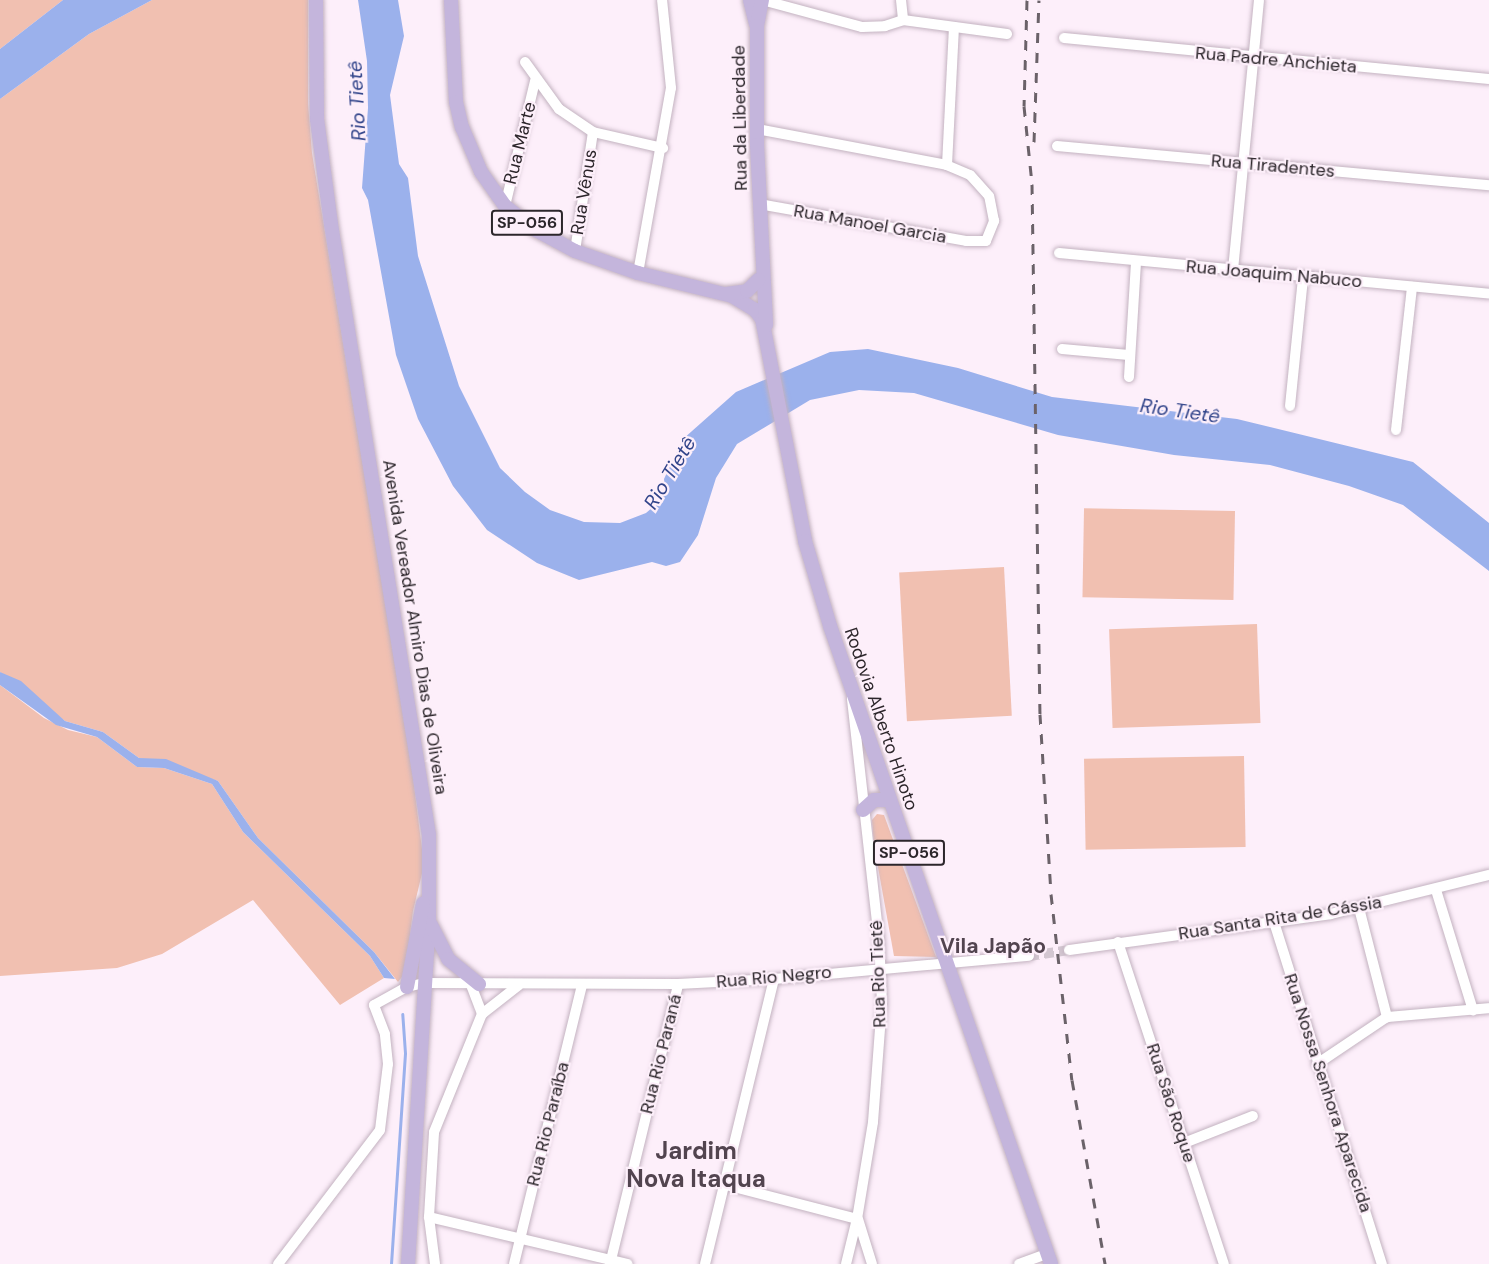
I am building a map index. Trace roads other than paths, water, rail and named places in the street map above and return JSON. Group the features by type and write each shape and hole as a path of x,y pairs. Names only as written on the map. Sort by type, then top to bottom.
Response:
{"main road":[{"name":"Avenida Vereador Almiro Dias de Oliveira","path":"316,0 317,119 331,224 427,809 430,866 429,920 408,1264"},
{"name":"SP-056","path":"451,0 456,102 462,127 482,172 505,206 536,230 575,251 638,273 725,294 755,309"},
{"path":"750,0 757,26"},
{"name":"Rua da Liberdade","path":"762,0 757,26 757,129 766,328"},
{"name":"Rua da Liberdade","path":"755,309 760,235"},
{"path":"725,294 747,291 758,280"},
{"name":"Rodovia Alberto Hinoto","path":"755,309 766,328 782,438 807,550 890,800 1049,1259"},
{"name":"Rodovia Alberto Hinoto","path":"755,309 768,350"},
{"path":"862,810 874,800 890,800"},
{"path":"407,987 430,866"},
{"path":"429,920 448,959 475,984"}],"street":[{"path":"638,273 663,148 671,69 662,0"},
{"path":"762,0 862,27 885,26 903,20 1007,34"},
{"path":"901,0 903,20"},
{"path":"1233,270 1241,163 1259,0"},
{"path":"757,129 947,165 954,27"},
{"name":"Rua Padre Anchieta","path":"1064,38 1489,79"},
{"path":"525,62 535,81 559,109 593,132 663,148"},
{"name":"Rua Marte","path":"505,206 535,81"},
{"name":"Rua Vênus","path":"575,251 593,132"},
{"name":"Rua Tiradentes","path":"1057,146 1489,185"},
{"name":"Rua Manoel Garcia","path":"759,204 980,243 993,230 993,208 988,196 970,175 947,165"},
{"name":"Rua Joaquim Nabuco","path":"1059,253 1489,294"},
{"path":"1129,377 1136,261"},
{"path":"1290,406 1302,277"},
{"path":"1396,430 1412,287"},
{"path":"1062,349 1129,355"},
{"name":"Rua Rio Tietê","path":"846,1264 858,1219 876,1092 881,968 862,810 850,682"},
{"name":"Rua Santa Rita de Cássia","path":"1069,950 1359,908 1489,875"},
{"path":"1436,890 1473,1010"},
{"path":"1359,908 1387,1017"},
{"name":"Rua Nossa Senhora Aparecida","path":"1274,922 1382,1264"},
{"name":"Rua São Roque","path":"1119,942 1224,1264"},
{"name":"Rua Rio Negro","path":"278,1264 380,1130 388,1065 385,1034 374,1005 407,987 424,983 678,984 774,979 1029,956"},
{"path":"705,1264 726,1185 774,979"},
{"path":"475,984 482,1014"},
{"name":"Rua Rio Paraíba","path":"514,1264 582,984"},
{"name":"Rua Rio Paraná","path":"611,1262 678,984"},
{"path":"435,1264 429,1217 434,1132 482,1014 519,985"},
{"path":"1317,1064 1387,1017 1489,1008"},
{"path":"1184,1143 1253,1116"},
{"path":"726,1185 858,1219 872,1264"},
{"path":"429,1217 611,1262 628,1264"},
{"path":"1019,1264 1049,1259"}],"water":[{"path":"63,0 152,0 89,34 0,99 0,49"},
{"name":"Rio Tietê","path":"358,0 398,0 404,36 390,95 399,164 408,178 418,256 459,386 500,468 525,492 550,510 584,522 620,523 646,513 660,501 665,490 664,479 683,439 736,392 830,352 868,349 958,368 1052,397 1237,419 1413,462 1489,523 1489,571 1403,505 1349,486 1270,465 1174,455 1058,435 914,393 859,390 810,400 737,444 716,478 698,535 680,562 666,566 652,562 579,580 537,563 487,530 453,486 418,419 396,355 368,200 362,188 368,108 367,61"},
{"path":"0,672 21,681 65,721 103,732 139,758 166,759 218,781 258,838 374,952 395,979 384,978 370,956 243,832 212,784 164,768 137,767 97,737 56,725 0,685"}],"waterway":[{"path":"391,1264 405,1053 402,1014"}],"tunnel":[{"path":"1029,956 1069,950"}],"railway":[{"path":"1027,0 1024,106 1032,184 1040,714 1051,894 1072,1080 1105,1264"},
{"path":"1034,142 1039,0"}],"district":[{"name":"Vila Japão","path":"993,946"},
{"name":"Jardim Nova Itaqua","path":"696,1165"}]}
